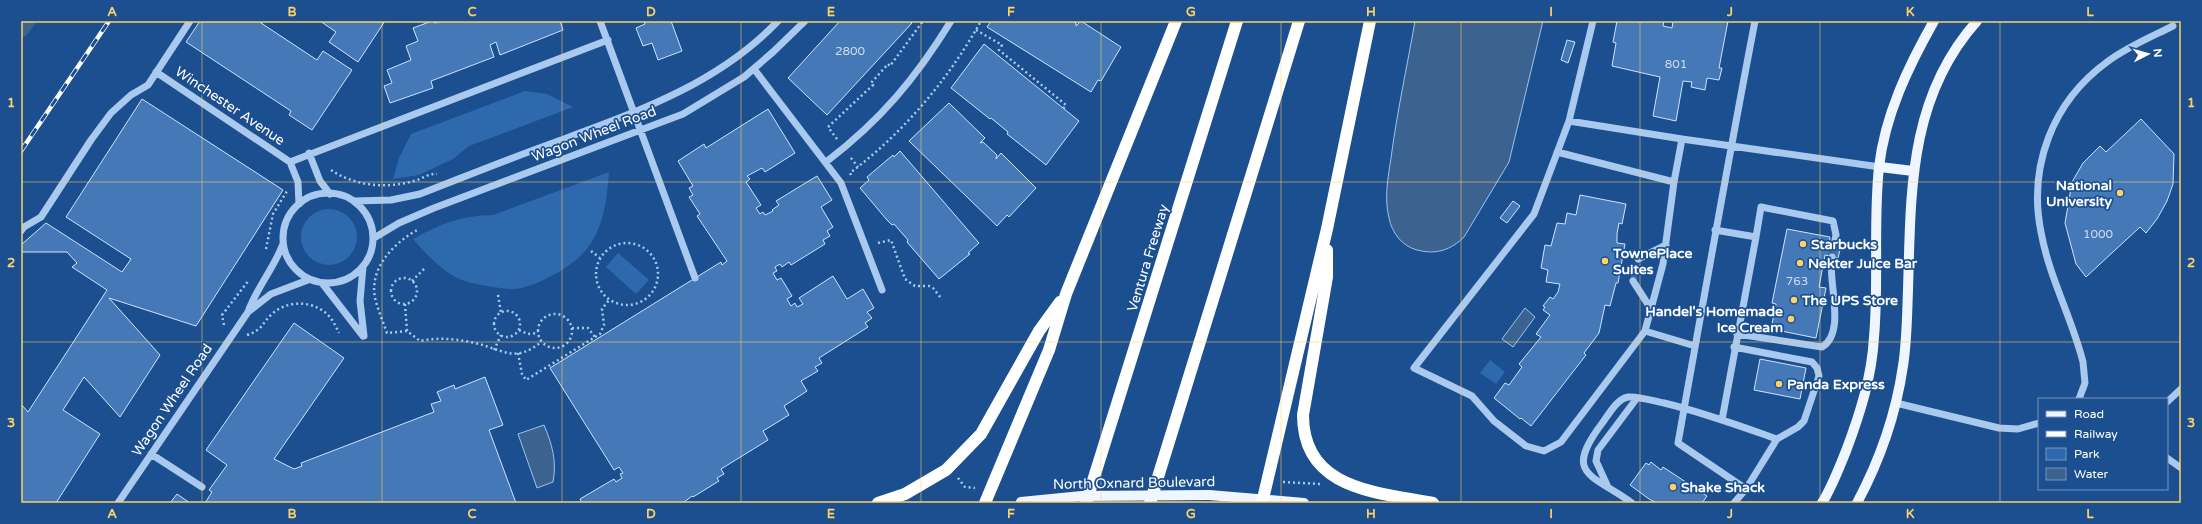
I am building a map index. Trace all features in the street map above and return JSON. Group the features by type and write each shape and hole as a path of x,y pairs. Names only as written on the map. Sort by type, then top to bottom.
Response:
{"highway":[{"path":"985,503 1049,350 1066,294 1176,21"},
{"name":"Ventura Freeway","path":"1086,503 1237,21"},
{"path":"1150,503 1299,21"},
{"path":"1263,501 1327,229 1370,21"},
{"path":"1327,229 1327,277 1303,415 1303,426 1309,449 1318,463 1331,475 1361,490 1433,503"},
{"path":"878,503 905,494 925,484 946,470 977,439 995,412 1039,331 1066,294"}],"main road":[{"path":"1822,503 1852,436 1868,384 1874,338 1880,167 1896,98 1914,56 1934,21"},
{"path":"1858,503 1883,447 1896,403 1904,365 1913,171 1922,120 1940,75 1950,55 1977,21"},
{"path":"1880,167 1913,171"},
{"name":"North Oxnard Boulevard","path":"1017,502 1082,496 1210,495 1263,501 1304,503"}],"street":[{"path":"21,231 24,227 42,218 91,140 111,113 131,95 148,85 190,21"},
{"path":"600,21 642,130 695,278"},
{"name":"Wagon Wheel Road","path":"355,201 391,200 420,194 635,113 676,95 718,72 745,51 778,21"},
{"name":"Wagon Wheel Road","path":"374,238 399,223 434,208 642,130 695,107 754,69 805,21"},
{"path":"826,162 844,148 902,92 929,56 951,21"},
{"path":"1593,21 1569,120 1534,214 1414,368 1472,396 1494,421 1526,446 1544,451 1561,442 1645,331 1663,264 1674,182 1682,139"},
{"path":"1746,489 1678,443 1715,230 1755,21"},
{"path":"2080,398 2085,383 2083,362 2041,234 2037,187 2042,157 2047,138 2056,118 2072,94 2089,76 2130,47 2173,26"},
{"path":"299,204 298,182 290,162 608,40"},
{"path":"754,69 826,162 846,194 882,290"},
{"name":"Winchester Avenue","path":"156,72 290,162"},
{"path":"1569,120 1731,147 1880,167"},
{"path":"1557,152 1674,182"},
{"path":"309,154 320,182 330,194"},
{"path":"330,194 347,196 355,201 366,212 372,224 374,238 372,250 363,267 351,277 338,282 322,283 308,280 295,269 287,258 283,244 284,230 290,217 299,204 316,195 330,194"},
{"path":"1722,420 1734,347 1761,207 1833,221 1836,235 1834,245"},
{"path":"1715,230 1756,237"},
{"name":"Wagon Wheel Road","path":"118,503 248,312 254,294 270,272 283,244"},
{"path":"1638,259 1666,245"},
{"path":"1737,334 1822,347 1828,344 1832,336 1834,322 1832,257"},
{"path":"322,283 364,336 360,301 363,267"},
{"name":"Wagon Wheel Road","path":"248,312 271,294 308,280"},
{"path":"1633,281 1651,309"},
{"path":"1645,331 1695,346"},
{"path":"1734,347 1812,362 1817,368 1819,376 1804,420 1798,427 1777,439 1746,489 1734,503"},
{"path":"2168,401 2181,389"},
{"path":"1632,503 1607,485 1588,474 1582,465 1583,455 1588,442 1618,402 1628,397 1684,408 1777,439"},
{"path":"1607,485 1596,461 1598,450 1637,398"},
{"path":"1896,403 1999,428 2018,428 2038,423"},
{"path":"151,454 202,487"},
{"path":"2168,459 2181,468"}],"path":[{"path":"858,167 828,127 873,84 871,83 888,64 890,66 923,21"},
{"path":"852,178 850,173 881,147 922,106 954,65 981,21"},
{"path":"976,30 1002,45 999,50 1066,105 1063,109"},
{"path":"331,170 347,180 375,185 414,181 433,174"},
{"path":"266,252 273,214 290,185"},
{"path":"421,228 404,237 388,253 379,267 375,286 375,297 387,333 407,331 420,341 434,338 455,339 477,343 504,353 518,353 534,348 541,342"},
{"path":"875,238 878,244 891,240 905,279 909,284 915,286 929,286 933,288 941,298"},
{"path":"624,243 632,243 648,251 657,266 658,274 655,287 644,300 628,306 609,300 602,292 596,281 596,267 600,258 611,247 624,243"},
{"path":"591,251 600,258"},
{"path":"412,280 426,266"},
{"path":"222,315 253,275"},
{"path":"400,278 408,278 412,280 416,286 417,294 412,301 405,304 394,299 392,287 400,278"},
{"path":"498,295 501,313"},
{"path":"518,353 522,374 526,380 600,334 604,327 602,312 604,306 609,300"},
{"path":"258,331 272,314 286,305 297,303 312,305 324,312 339,333"},
{"path":"405,304 407,331"},
{"path":"509,311 516,314 520,323 519,330 511,336 501,335 496,330 494,323 501,313 509,311"},
{"path":"550,314 558,314 565,317 572,328 570,340 561,347 550,348 541,342 538,333 539,324 550,314"},
{"path":"572,328 588,328 595,337"},
{"path":"519,330 528,334 538,333"},
{"path":"494,350 501,335"},
{"path":"955,475 965,487 975,488"},
{"path":"1283,482 1326,484"}],"green space":[{"path":"525,91 547,94 573,107 469,146 453,159 419,175 393,179 399,158 411,134"},
{"path":"609,172 604,213 597,232 586,250 572,263 552,276 531,285 521,288 508,289 467,282 442,268 413,239 452,221 482,215 493,215"},
{"path":"329,209 340,211 349,217 355,226 357,237 355,248 349,257 340,263 329,265 318,263 309,257 303,248 301,237 303,226 309,217 318,211"},
{"path":"618,253 649,280 636,294 606,267"},
{"path":"1490,360 1505,372 1496,384 1480,373"}],"water":[{"path":"1415,21 1543,21 1509,162 1464,237 1454,245 1437,252 1417,250 1402,242 1395,234 1390,224 1387,203 1388,180 1393,141"},
{"path":"1525,308 1535,317 1513,347 1502,339"},
{"path":"544,425 553,453 554,474 553,482 537,488 518,434"}],"building":[{"path":"200,21 262,21 261,23 317,60 323,51 352,70 312,130 289,115 291,111 186,42"},
{"path":"320,21 385,21 358,62 329,42 336,32"},
{"path":"432,21 435,23 442,21 560,21 563,30 500,55 496,42 490,45 494,57 431,81 433,88 390,103 384,86 392,83 387,70 411,60 406,46 418,41 413,28"},
{"path":"644,21 671,21 682,51 658,60 652,43 643,46 636,28 645,24"},
{"path":"840,21 909,21 912,23 827,115 788,78"},
{"path":"991,21 1072,21 1076,23 1076,26 1081,21 1121,47 1101,81 1098,80 1091,92 987,27"},
{"path":"1617,21 1664,21 1663,26 1672,28 1673,21 1728,21 1719,68 1722,68 1719,80 1707,78 1705,90 1691,87 1692,82 1683,81 1676,121 1653,116 1660,77 1612,66 1616,43 1613,42"},
{"path":"1567,40 1575,42 1568,63 1561,60"},
{"path":"984,44 1079,121 1046,165 1007,134 1008,132 991,118 990,119 951,88"},
{"path":"142,99 283,190 196,326 109,298 160,355 120,417 84,377 63,410 100,434 56,503 21,503 21,404 28,412 107,290 72,267 77,263 67,252 21,252 21,245 46,223 122,272 131,259 66,217"},
{"path":"949,103 985,138 980,143 983,142 997,155 996,159 1001,153 1036,188 1009,217 1007,215 997,226 909,141"},
{"path":"768,109 795,153 765,172 762,168 747,176 750,179 746,182 761,205 756,208 760,214 763,212 765,215 773,211 772,210 779,205 776,201 817,176 832,200 821,207 833,227 827,231 830,236 823,240 825,244 791,265 789,262 782,267 780,264 775,267 777,271 773,273 777,280 781,278 792,296 787,299 791,306 795,303 797,307 803,304 799,298 833,276 847,299 863,289 874,308 867,312 872,318 865,323 868,327 819,358 822,363 815,367 818,371 801,381 807,391 784,406 789,415 763,431 768,440 721,469 724,474 717,478 719,481 693,497 692,496 683,503 582,503 580,499 614,479 616,482 622,478 620,474 623,473 619,467 614,470 550,368 721,262 722,265 727,261 697,216 700,214 689,197 693,195 689,188 693,186 678,161 704,144 706,148"},
{"name":"National University","path":"2141,119 2174,154 2173,184 2167,201 2157,219 2146,233 2140,227 2086,277 2076,264 2065,223 2072,182 2083,163 2100,146 2106,152"},
{"path":"900,151 979,243 968,253 970,254 939,279 907,242 908,240 894,224 892,225 887,220 860,188 869,180 867,177"},
{"path":"1580,195 1626,204 1622,224 1619,223 1617,234 1617,243 1625,244 1618,283 1616,283 1610,306 1605,305 1599,333 1584,353 1586,355 1531,426 1494,398 1505,383 1509,385 1522,367 1519,364 1541,337 1536,334 1550,315 1543,310 1545,307 1543,306 1550,297 1553,299 1558,292 1560,284 1546,282 1548,270 1541,268 1545,245 1551,246 1557,223 1565,224 1567,213 1576,215"},
{"path":"1513,201 1520,206 1507,223 1500,218"},
{"path":"1787,229 1830,237 1829,244 1841,246 1838,258 1825,255 1819,287 1826,288 1816,338 1771,329 1776,304 1772,303"},
{"path":"294,323 344,358 274,459 294,469 302,466 301,463 434,412 431,404 441,401 437,392 454,385 455,389 485,377 503,425 489,430 516,503 205,503 212,492 209,490 227,465 206,450"},
{"path":"1760,359 1806,368 1800,399 1754,390"},
{"path":"1651,462 1661,470 1663,467 1707,496 1702,503 1657,503 1649,499 1630,485 1646,463 1649,465"},
{"path":"177,494 190,503 170,503"}],"waterway":[{"path":"21,29 27,21"}],"tunnel":[{"path":"1832,257 1834,245"},
{"path":"1633,281 1638,259"}],"railway":[{"path":"21,151 109,21"}],"place":[{"name":"National University","path":"2120,193"},
{"name":"Starbucks","path":"1803,244"},
{"name":"TownePlace Suites","path":"1605,261"},
{"name":"Nekter Juice Bar","path":"1800,263"},
{"name":"The UPS Store","path":"1794,300"},
{"name":"Handel's Homemade Ice Cream","path":"1791,319"},
{"name":"Panda Express","path":"1779,384"},
{"name":"Shake Shack","path":"1673,487"}]}
